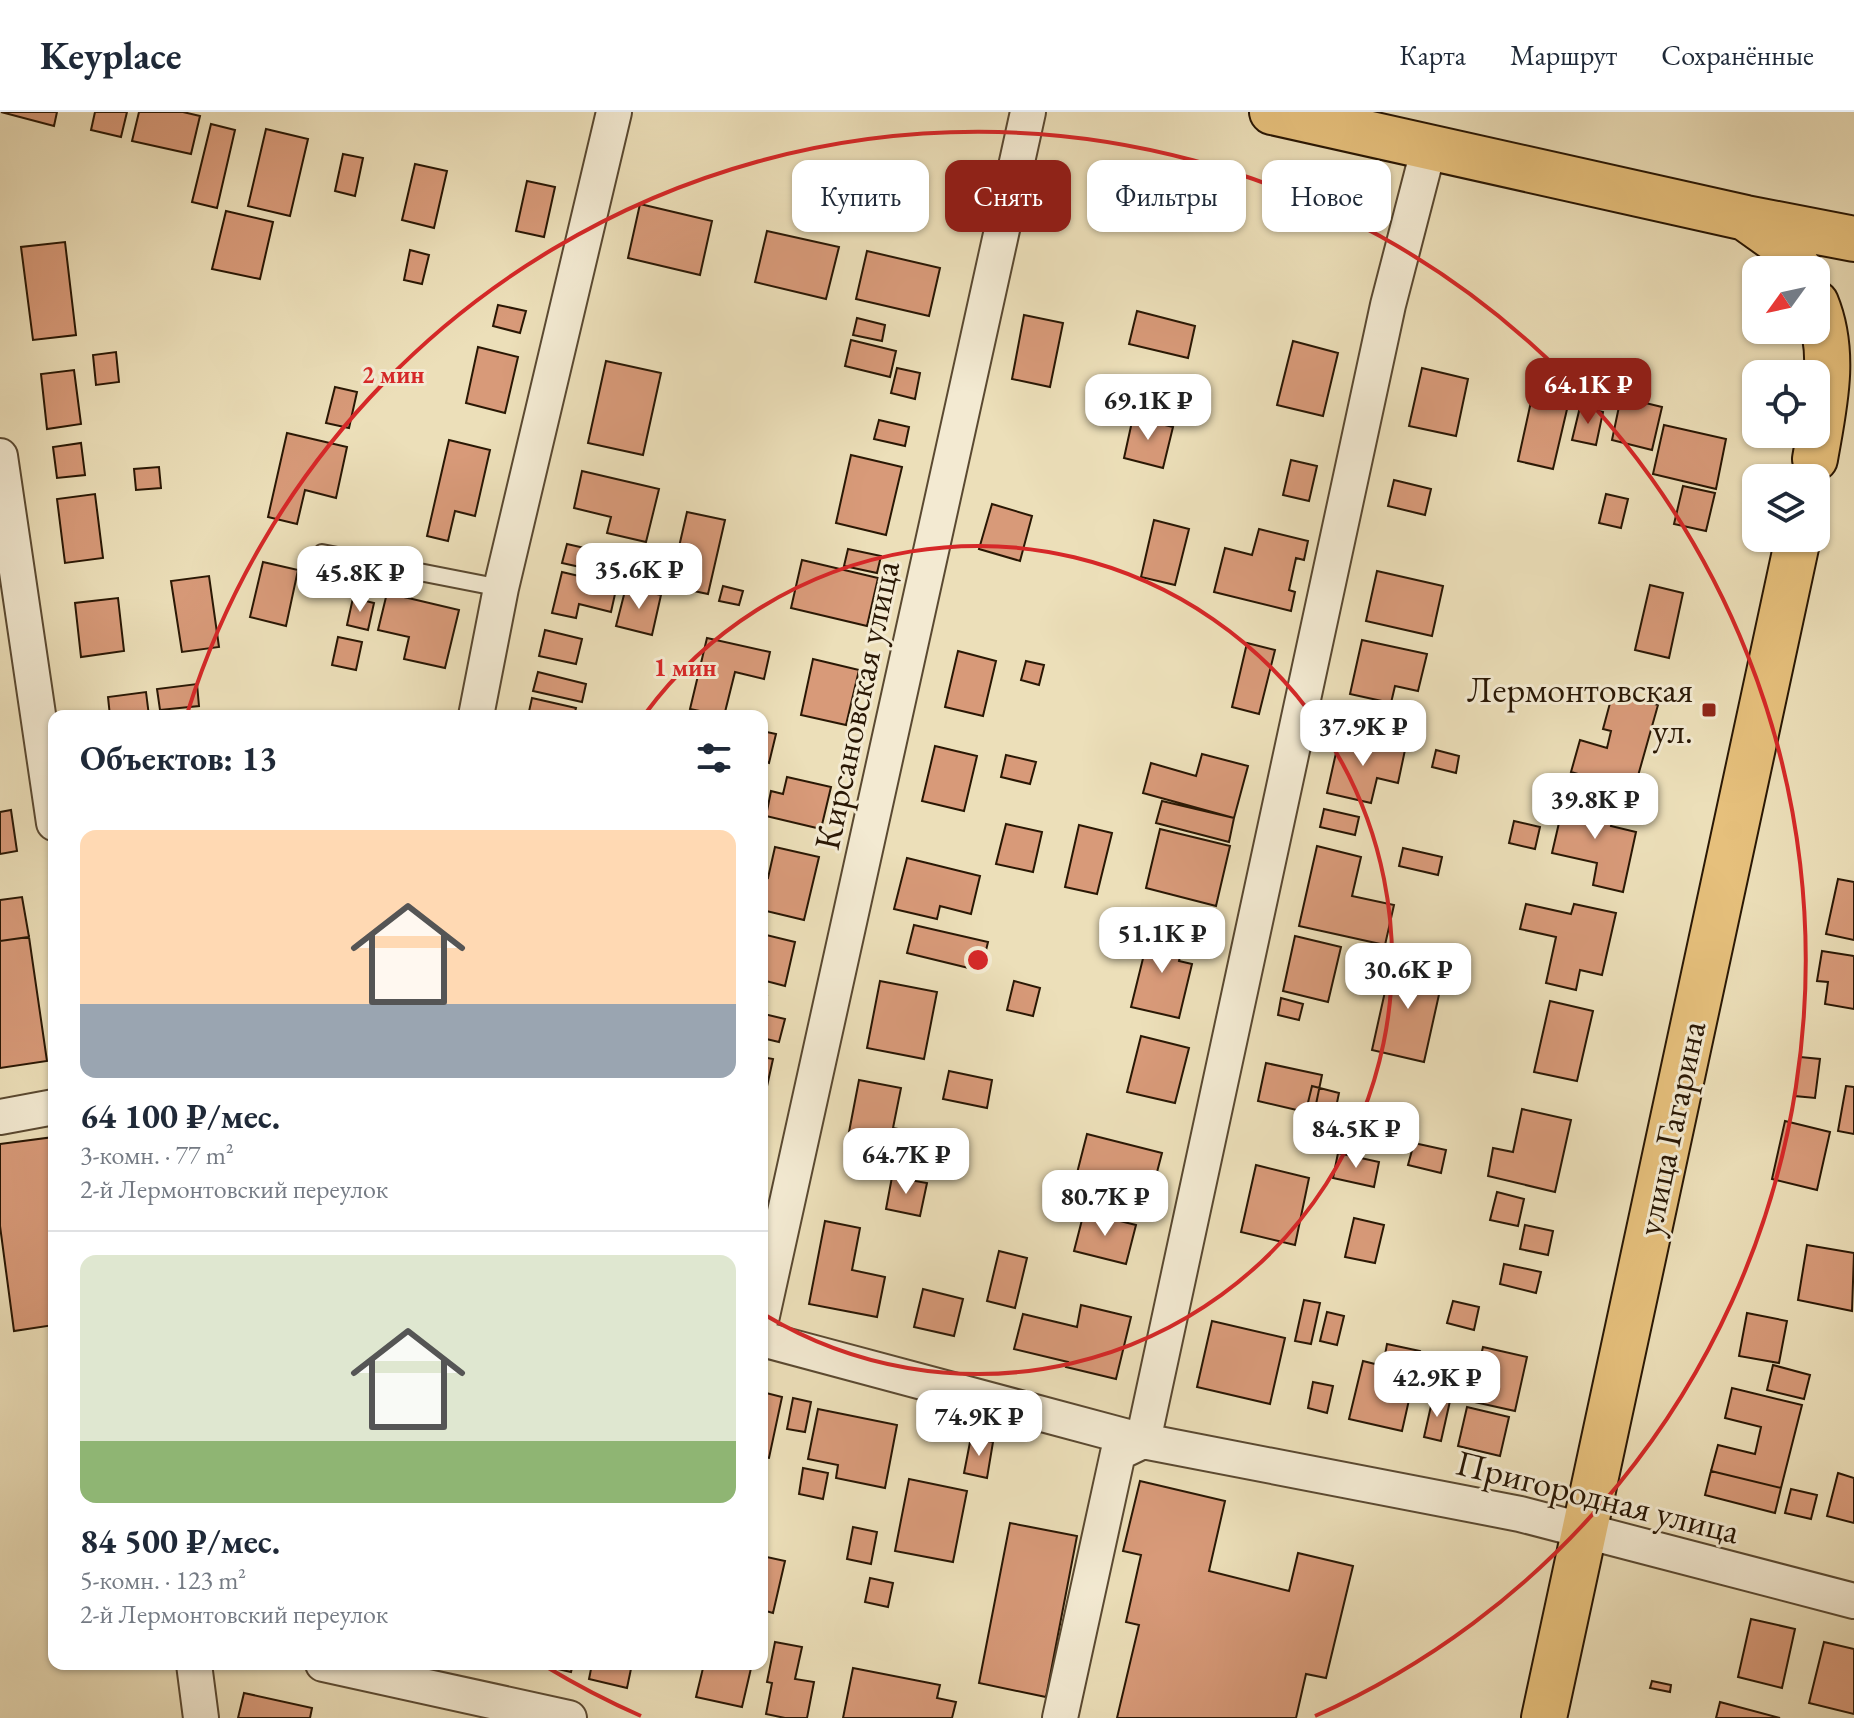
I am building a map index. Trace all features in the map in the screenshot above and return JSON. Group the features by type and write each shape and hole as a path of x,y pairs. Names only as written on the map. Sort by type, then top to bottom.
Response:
{"main road":[{"path":"1272,112 1746,218 1854,239"},
{"path":"1746,218 1783,245 1790,256"},
{"path":"1814,464 1827,389 1826,344"},
{"path":"1817,464 1854,411"},
{"name":"улица Гагарина","path":"1544,1718 1795,552"}],"street":[{"path":"477,710 501,588 614,112"},
{"name":"Кирсановская улица","path":"768,1289 1028,112"},
{"path":"1060,1718 1118,1453 1143,1441 1388,305 1429,147"},
{"path":"0,456 48,782"},
{"path":"0,1117 48,1108"},
{"name":"Пригородная улица","path":"768,1341 1143,1441 1520,1514 1854,1601"},
{"path":"195,1670 201,1718"},
{"path":"350,1670 569,1718"}],"lane":[{"path":"322,553 501,588"}],"building":[{"path":"1,112 57,112 54,126"},
{"path":"95,112 127,112 121,137 91,130"},
{"path":"139,112 183,112 200,116 191,154 132,141"},
{"path":"211,124 235,130 217,208 192,202"},
{"path":"266,129 308,139 290,216 248,206"},
{"path":"343,154 363,158 355,196 335,191"},
{"path":"415,164 447,171 434,228 402,220"},
{"path":"527,181 555,187 544,237 516,231"},
{"path":"640,204 712,221 700,275 628,258"},
{"path":"226,211 273,222 260,279 212,269"},
{"path":"767,231 839,247 826,299 755,282"},
{"path":"65,242 76,335 33,340 21,247"},
{"path":"410,250 429,255 422,284 404,280"},
{"path":"867,251 940,268 929,316 856,299"},
{"path":"498,305 526,311 520,333 493,326"},
{"path":"1137,311 1195,326 1188,358 1129,344"},
{"path":"1024,315 1063,323 1050,387 1012,379"},
{"path":"857,318 885,325 882,341 853,335"},
{"path":"851,340 896,351 890,377 845,366"},
{"path":"1293,341 1338,353 1323,416 1277,405"},
{"path":"478,347 518,357 505,413 466,403"},
{"path":"116,352 119,382 96,385 93,355"},
{"path":"606,361 661,373 643,455 588,443"},
{"path":"897,368 920,373 915,399 891,393"},
{"path":"1422,368 1468,379 1456,436 1409,426"},
{"path":"74,370 81,424 47,429 41,374"},
{"path":"335,387 357,392 349,428 326,423"},
{"path":"1532,397 1568,405 1553,469 1518,461"},
{"path":"1621,397 1662,407 1652,450 1612,440"},
{"path":"1580,407 1603,412 1596,445 1572,440"},
{"path":"1133,417 1173,427 1163,468 1124,458"},
{"path":"879,420 909,427 905,446 874,439"},
{"path":"1664,425 1726,439 1716,489 1653,474"},
{"path":"287,433 347,447 336,498 305,490 297,524 268,517"},
{"path":"449,440 490,450 475,516 455,511 448,541 427,536"},
{"path":"81,443 85,475 57,478 53,447"},
{"path":"851,455 902,467 886,535 836,523"},
{"path":"1291,460 1317,466 1309,501 1283,495"},
{"path":"159,467 161,488 136,490 134,469"},
{"path":"582,471 659,489 646,542 607,533 611,517 574,508"},
{"path":"1394,480 1431,489 1425,515 1388,506"},
{"path":"1683,486 1715,493 1706,531 1674,524"},
{"path":"95,494 103,558 65,563 57,499"},
{"path":"1606,494 1628,499 1621,528 1599,523"},
{"path":"992,504 1032,516 1020,561 979,549"},
{"path":"687,512 725,520 708,594 670,586"},
{"path":"1154,520 1189,529 1175,585 1141,577"},
{"path":"1259,529 1308,541 1304,560 1296,558 1289,590 1295,592 1291,611 1214,592 1225,548 1252,555"},
{"path":"567,544 611,554 607,573 562,563"},
{"path":"848,549 881,556 877,573 844,566"},
{"path":"802,560 878,578 867,626 791,608"},
{"path":"263,562 298,570 286,626 250,617"},
{"path":"1377,571 1443,586 1432,636 1366,621"},
{"path":"562,572 617,585 611,612 579,604 576,618 552,613"},
{"path":"209,576 219,647 182,652 171,581"},
{"path":"1650,585 1683,593 1669,658 1635,650"},
{"path":"723,586 743,591 739,605 719,601"},
{"path":"626,587 661,595 652,635 616,626"},
{"path":"387,593 459,610 445,668 404,659 409,637 378,630"},
{"path":"118,598 124,651 81,657 75,603"},
{"path":"353,598 374,603 368,630 347,625"},
{"path":"545,630 582,639 576,664 539,656"},
{"path":"338,637 362,642 356,670 332,665"},
{"path":"707,638 770,652 764,679 735,672 726,710 690,709"},
{"path":"1362,640 1427,654 1418,691 1395,686 1391,703 1350,694"},
{"path":"1247,643 1275,650 1259,714 1232,707"},
{"path":"958,651 996,661 983,716 945,707"},
{"path":"813,659 859,670 846,725 801,715"},
{"path":"1026,661 1044,665 1039,685 1021,680"},
{"path":"538,672 586,684 582,702 533,691"},
{"path":"197,684 199,706 160,710 157,689"},
{"path":"146,692 148,710 109,710 108,697"},
{"path":"1613,692 1658,705 1634,790 1571,772 1580,740 1607,748 1611,731 1603,729"},
{"path":"532,698 576,708 576,710 529,710"},
{"path":"768,732 776,734 768,763"},
{"path":"1340,735 1405,750 1398,783 1377,778 1371,803 1327,793"},
{"path":"935,746 977,756 964,811 922,801"},
{"path":"1436,750 1459,756 1456,773 1432,767"},
{"path":"1202,754 1248,766 1234,818 1143,793 1151,763 1196,776"},
{"path":"1006,755 1036,762 1030,784 1001,777"},
{"path":"787,777 831,787 821,829 768,816 771,791 783,794"},
{"path":"1565,797 1615,808 1611,826 1636,832 1623,892 1593,885 1597,863 1552,853"},
{"path":"1162,801 1234,818 1229,842 1156,823"},
{"path":"1324,809 1359,817 1355,835 1320,827"},
{"path":"11,810 17,851 0,854 0,812"},
{"path":"1514,821 1540,827 1535,849 1509,843"},
{"path":"1006,824 1042,832 1033,872 996,864"},
{"path":"1079,825 1112,833 1097,894 1065,887"},
{"path":"1160,829 1230,846 1216,906 1146,888"},
{"path":"1317,846 1361,857 1352,896 1394,905 1385,945 1299,926"},
{"path":"775,847 819,857 804,920 768,911 768,878"},
{"path":"1403,848 1442,857 1438,875 1399,866"},
{"path":"907,858 980,876 971,914 940,906 937,919 894,909"},
{"path":"1838,879 1854,882 1854,940 1826,934"},
{"path":"22,897 29,937 0,941 0,900"},
{"path":"1526,904 1571,914 1574,904 1616,913 1602,975 1580,970 1576,990 1546,983 1556,937 1520,929"},
{"path":"914,925 988,942 981,971 907,953"},
{"path":"1151,926 1185,935 1179,961 1192,964 1179,1018 1131,1007"},
{"path":"768,935 795,942 785,986 768,982"},
{"path":"1295,936 1341,947 1328,1002 1283,991"},
{"path":"29,937 47,1061 0,1068 0,941"},
{"path":"1822,951 1854,956 1854,1009 1825,1004 1828,982 1817,981"},
{"path":"1392,960 1444,972 1424,1062 1372,1050"},
{"path":"880,981 937,992 924,1059 867,1048"},
{"path":"1014,981 1040,988 1033,1016 1007,1010"},
{"path":"1281,998 1303,1004 1299,1020 1278,1015"},
{"path":"1550,1001 1593,1011 1577,1081 1534,1072"},
{"path":"768,1015 785,1019 779,1042 768,1039"},
{"path":"1141,1036 1189,1048 1175,1103 1127,1092"},
{"path":"1800,1057 1820,1059 1815,1098 1795,1096"},
{"path":"768,1058 773,1059 768,1082"},
{"path":"1266,1063 1322,1075 1314,1114 1258,1101"},
{"path":"949,1071 992,1080 987,1108 943,1099"},
{"path":"859,1080 901,1088 893,1128 919,1133 912,1166 845,1153"},
{"path":"1312,1086 1339,1093 1328,1146 1299,1140"},
{"path":"1846,1086 1854,1087 1854,1134 1838,1131"},
{"path":"1522,1109 1571,1120 1555,1192 1488,1176 1493,1148 1513,1152"},
{"path":"1785,1121 1830,1132 1817,1190 1772,1179"},
{"path":"1087,1134 1162,1153 1151,1195 1076,1177"},
{"path":"48,1138 48,1326 14,1331 0,1226 0,1144"},
{"path":"1414,1143 1446,1150 1441,1173 1408,1165"},
{"path":"1338,1153 1379,1162 1374,1187 1333,1178"},
{"path":"1256,1165 1309,1178 1295,1245 1241,1232"},
{"path":"892,1177 927,1183 920,1216 886,1209"},
{"path":"1497,1192 1524,1199 1518,1226 1490,1220"},
{"path":"1084,1212 1136,1225 1126,1264 1074,1251"},
{"path":"1354,1218 1384,1225 1375,1263 1345,1257"},
{"path":"825,1221 860,1228 852,1270 885,1277 877,1317 809,1304"},
{"path":"1525,1225 1553,1231 1548,1255 1520,1249"},
{"path":"1807,1245 1854,1253 1852,1311 1798,1300"},
{"path":"999,1251 1027,1258 1015,1308 987,1301"},
{"path":"1504,1264 1541,1272 1536,1293 1500,1284"},
{"path":"923,1289 963,1299 954,1336 914,1327"},
{"path":"1304,1300 1320,1303 1311,1344 1295,1341"},
{"path":"1453,1301 1479,1307 1474,1330 1447,1323"},
{"path":"1081,1305 1131,1317 1116,1379 1066,1367 1068,1362 1014,1349 1023,1314 1077,1327"},
{"path":"1327,1312 1344,1316 1337,1345 1320,1341"},
{"path":"1747,1313 1787,1321 1779,1363 1739,1356"},
{"path":"1212,1321 1285,1338 1270,1404 1197,1387"},
{"path":"1387,1344 1420,1351 1402,1431 1349,1419 1363,1361 1383,1366"},
{"path":"1483,1347 1527,1357 1515,1411 1470,1401"},
{"path":"1773,1365 1810,1375 1804,1399 1767,1390"},
{"path":"1313,1382 1333,1386 1327,1413 1308,1408"},
{"path":"1732,1388 1802,1405 1781,1488 1711,1471 1718,1445 1755,1454 1761,1427 1725,1418"},
{"path":"768,1394 782,1397 768,1458"},
{"path":"1433,1397 1450,1401 1441,1441 1424,1437"},
{"path":"793,1398 811,1402 805,1432 787,1429"},
{"path":"1467,1407 1509,1417 1500,1456 1458,1446"},
{"path":"818,1409 897,1425 885,1488 836,1478 838,1465 808,1459"},
{"path":"971,1437 993,1442 987,1478 964,1473"},
{"path":"803,1468 828,1473 823,1499 799,1494"},
{"path":"1711,1471 1781,1488 1775,1513 1705,1495"},
{"path":"1838,1473 1854,1478 1854,1523 1827,1516"},
{"path":"909,1479 967,1491 953,1562 895,1551"},
{"path":"1140,1481 1225,1501 1209,1571 1289,1591 1298,1553 1353,1566 1326,1678 1306,1674 1296,1718 1117,1718 1139,1625 1126,1622 1141,1555 1123,1551"},
{"path":"1791,1489 1817,1495 1811,1519 1785,1513"},
{"path":"1010,1523 1077,1536 1046,1697 979,1683"},
{"path":"853,1527 877,1532 871,1564 847,1559"},
{"path":"768,1557 785,1561 773,1613 768,1612"},
{"path":"870,1578 893,1583 888,1607 865,1602"},
{"path":"1751,1619 1795,1629 1782,1688 1738,1677"},
{"path":"775,1642 802,1647 795,1679 814,1682 807,1718 766,1714 772,1683 767,1682"},
{"path":"1824,1642 1854,1649 1854,1714 1809,1703"},
{"path":"853,1668 940,1685 937,1698 956,1702 952,1718 843,1718"},
{"path":"591,1670 631,1670 627,1688 589,1679"},
{"path":"703,1670 751,1670 742,1707 696,1697"},
{"path":"1652,1681 1671,1685 1670,1692 1650,1688"},
{"path":"244,1693 312,1708 310,1718 238,1718"},
{"path":"1720,1702 1780,1718 1716,1718"}],"place":[{"name":"Лермонтовская ул.","path":"1709,710"}]}
